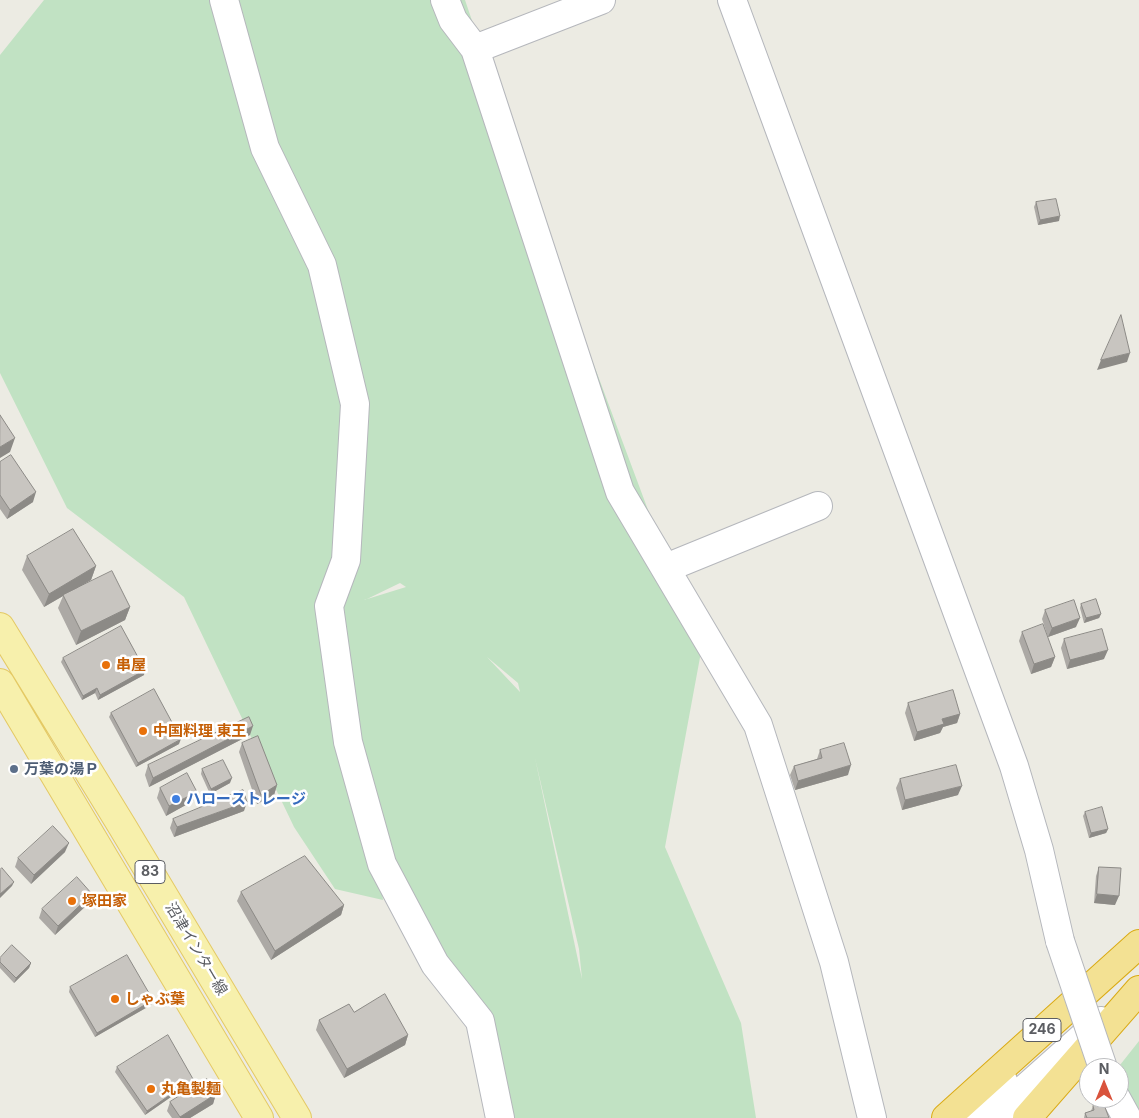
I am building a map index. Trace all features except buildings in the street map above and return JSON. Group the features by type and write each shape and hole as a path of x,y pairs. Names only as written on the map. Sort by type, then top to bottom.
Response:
{"highway":[{"name":"246","path":"946,1118 1103,974 1139,944"},
{"path":"1027,1118 1139,990"}],"main road":[{"name":"沼津インター線","path":"0,627 297,1118"},
{"name":"83","path":"0,683 258,1118"}],"street":[{"path":"224,0 265,148 322,265 355,404 346,560 329,606 348,742 382,864 435,964 480,1021 500,1118"},
{"path":"445,0 453,20 475,49 620,492 758,726 834,962 870,1113"},
{"path":"475,49 601,0"},
{"path":"732,0 1014,766 1039,850 1060,941 1100,1058"},
{"path":"666,568 818,506"},
{"path":"968,1118 1103,974"},
{"path":"992,1118 1074,1044 1139,990"}],"green space":[{"path":"44,0 465,0 538,215 701,652 665,847 741,1023 756,1118 507,1118 482,1030 436,975 369,797 383,900 335,889 294,827 184,597 67,508 0,373 0,55","holes":["400,583 406,587 367,599","487,657 518,683 520,692","535,758 579,949 582,979"]},
{"path":"1139,1041 1139,1118 1133,1117 1129,1101 1129,1058 1126,1058"}],"place":[{"name":"串屋","path":"106,665"},
{"name":"中国料理 東王","path":"143,731"},
{"name":"万葉の湯Ｐ","path":"14,769"},
{"name":"ハローストレージ","path":"176,799"},
{"name":"塚田家","path":"72,901"},
{"name":"しゃぶ葉","path":"115,999"},
{"name":"丸亀製麺","path":"151,1089"}]}
